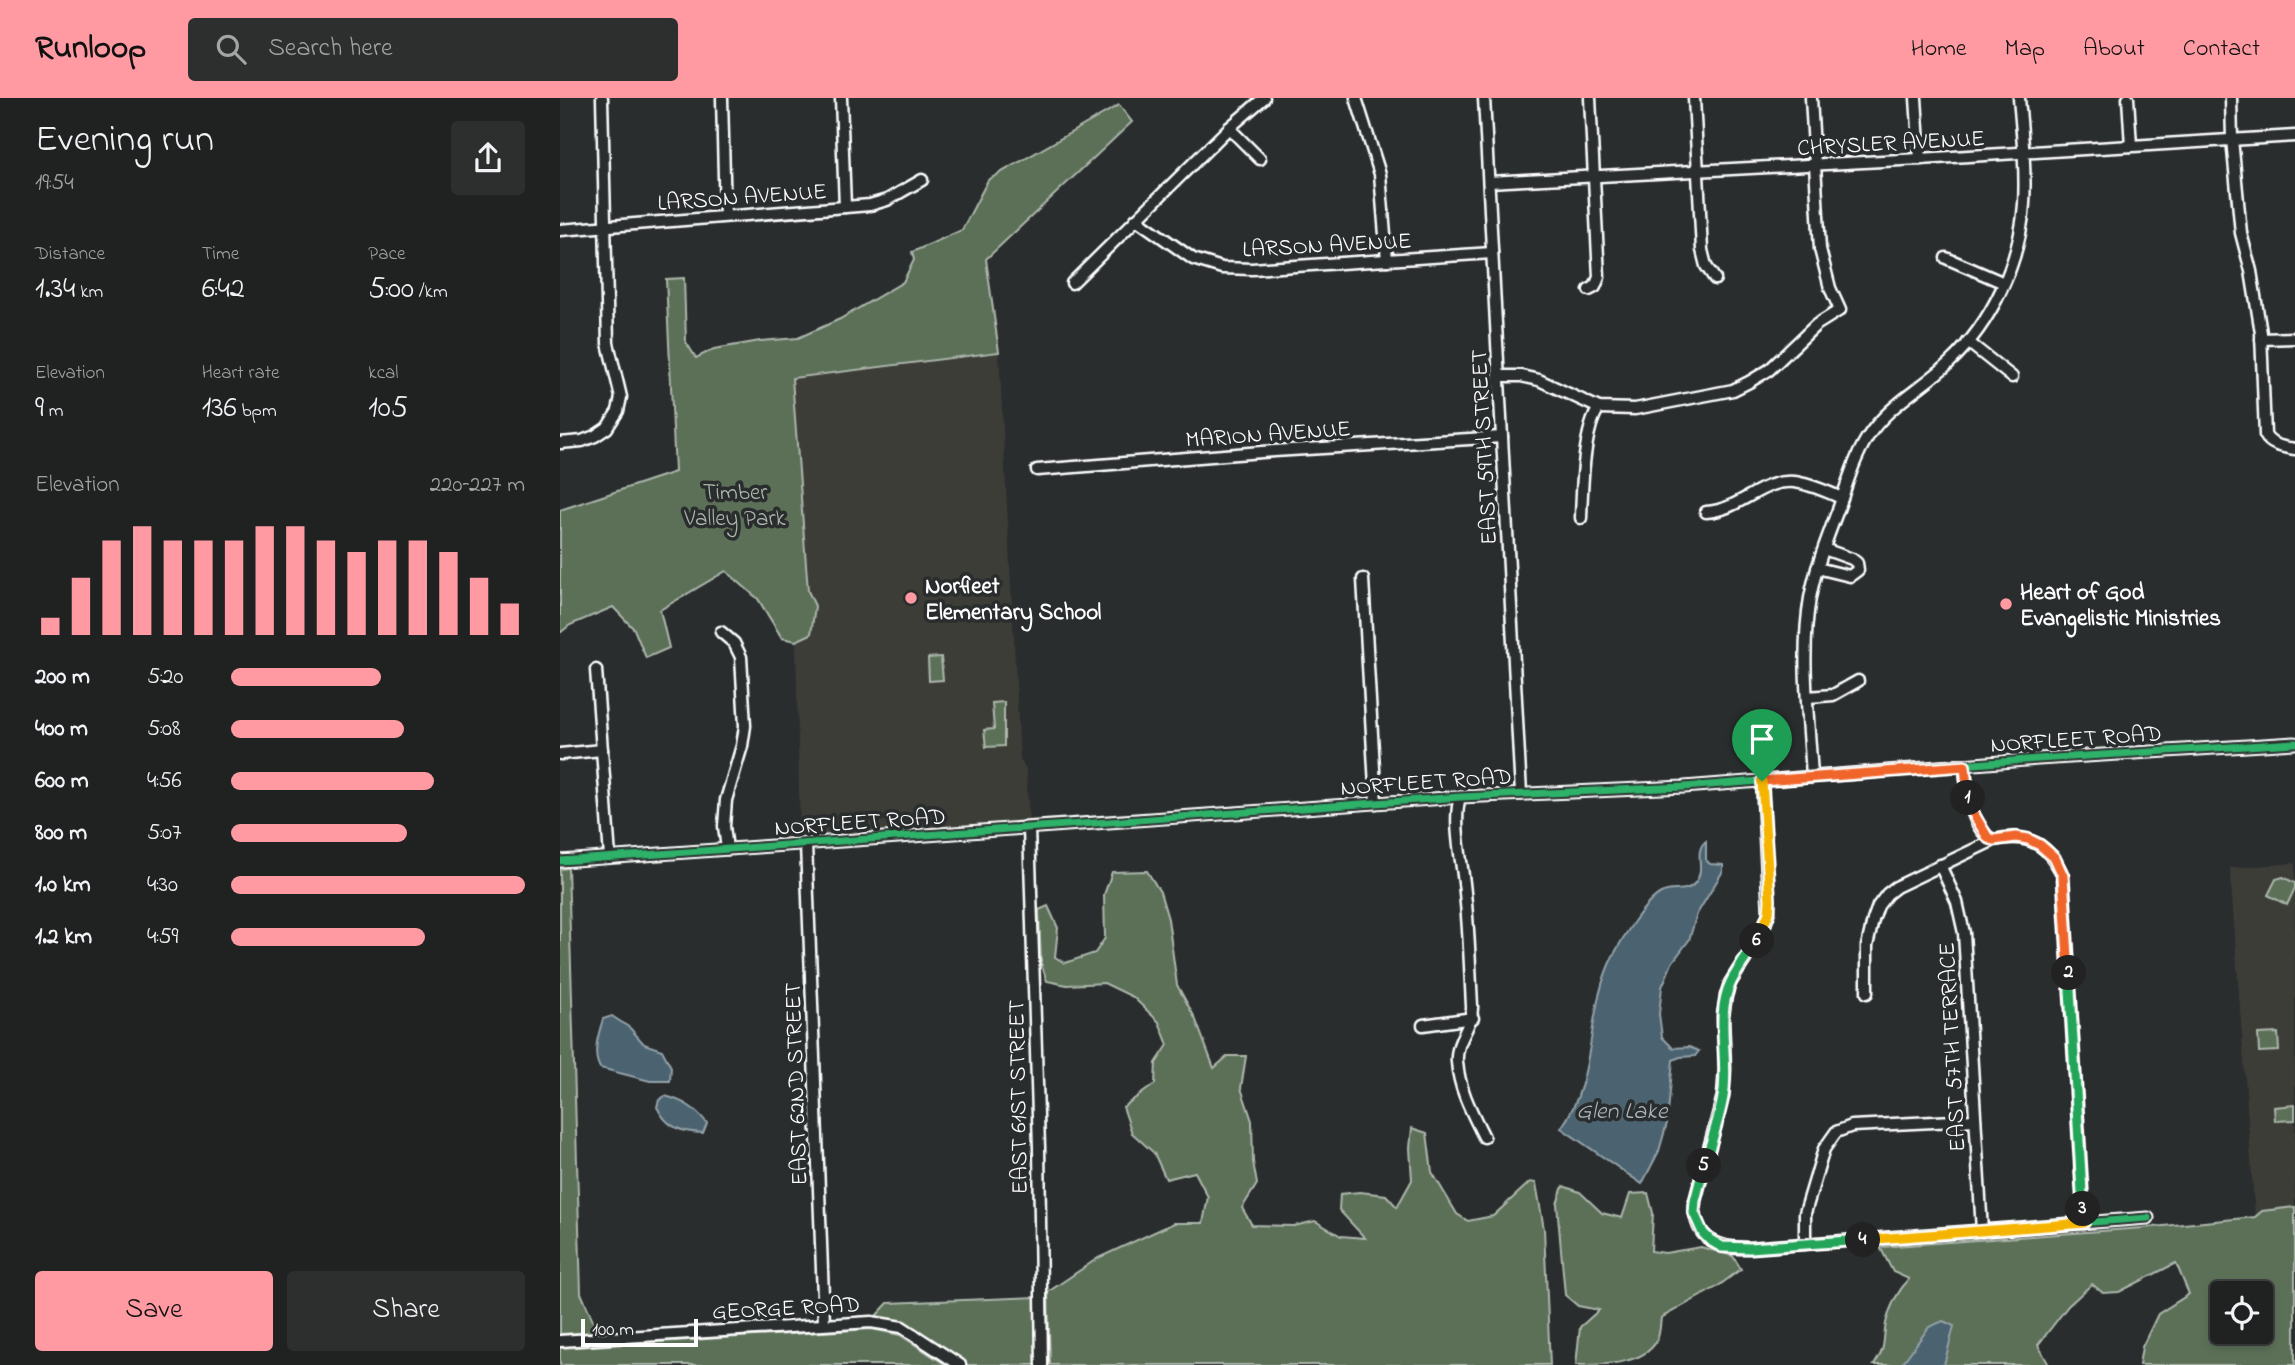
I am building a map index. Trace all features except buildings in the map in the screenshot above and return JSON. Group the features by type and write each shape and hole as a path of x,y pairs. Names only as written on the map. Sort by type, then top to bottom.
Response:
{"street":[{"path":"560,443 582,441 607,428 621,397 608,343 602,98"},
{"path":"722,98 725,216"},
{"path":"841,98 845,207"},
{"path":"1072,283 1229,128 1264,98"},
{"path":"1356,98 1380,174 1387,260"},
{"name":"EAST 59TH STREET","path":"1484,98 1521,794"},
{"path":"1590,290 1595,287 1599,277 1591,98"},
{"path":"1694,98 1702,250 1706,265 1715,279"},
{"path":"1499,376 1521,376 1539,380 1599,408 1635,408 1733,390 1769,370 1816,325 1840,310 1830,288 1820,249 1811,98"},
{"path":"1916,98 1920,159"},
{"path":"1812,777 1807,628 1817,568 1859,452 1875,427 1896,405 1951,361 1984,321 2004,283 2020,233 2024,207 2019,98"},
{"path":"2128,98 2131,146"},
{"path":"2231,98 2241,233 2251,271 2261,339 2265,435 2274,444 2295,449"},
{"path":"1229,128 1260,159"},
{"name":"CHRYSLER AVENUE","path":"1489,182 2295,136"},
{"name":"LARSON AVENUE","path":"560,230 870,205 887,200 922,180"},
{"name":"LARSON AVENUE","path":"1136,219 1193,259 1222,268 1252,270 1492,253"},
{"path":"1947,258 2004,283"},
{"path":"2261,339 2295,338"},
{"path":"1968,342 2012,377"},
{"path":"1581,518 1584,463 1592,425 1599,408"},
{"name":"MARION AVENUE","path":"1037,470 1274,451 1502,437"},
{"path":"1706,512 1721,511 1761,489 1784,482 1807,485 1842,498"},
{"path":"1817,568 1850,576 1858,570 1857,563 1852,559 1824,549"},
{"path":"1363,579 1376,803"},
{"path":"721,632 734,643 741,657 745,726 726,800 724,825 727,849"},
{"path":"596,670 610,858"},
{"path":"1808,696 1833,695 1858,681"},
{"name":"NORFLEET ROAD","path":"560,861 1460,797 1762,781 2295,743"},
{"path":"560,754 602,750"},
{"path":"1965,766 1966,787 1972,811 1984,833 1994,840"},
{"path":"1762,781 1769,913 1762,933 1730,983 1726,996 1723,1016 1723,1096 1695,1201 1697,1223 1704,1235 1722,1247 1732,1248 2148,1218"},
{"path":"1460,797 1458,831 1466,896 1473,1018 1458,1043 1457,1061 1467,1102 1484,1137"},
{"name":"EAST 61ST STREET","path":"1029,828 1039,1147 1042,1365"},
{"path":"1867,993 1867,946 1878,906 1896,887 2005,837 2028,839 2055,858 2063,876 2084,1223"},
{"name":"EAST 62ND STREET","path":"806,844 824,1323"},
{"name":"EAST 57TH TERRACE","path":"1940,865 1957,902 1964,933 1982,1231"},
{"path":"1423,1025 1473,1018"},
{"path":"1805,1244 1805,1213 1824,1149 1836,1132 1852,1126 1975,1120"},
{"name":"GEORGE ROAD","path":"560,1340 871,1322 902,1327 960,1365"}],"shaded area":[{"name":"Norfleet Elementary School","path":"999,352 1020,760 1026,769 1029,823 800,838 796,641 811,634 800,576 800,499 791,377"},
{"path":"2295,863 2295,1214 2255,1217 2230,868"}],"green space":[{"name":"Timber Valley Park","path":"1119,105 1132,122 986,259 999,352 792,378 808,591 815,606 811,634 796,641 782,638 758,599 726,571 660,610 669,648 646,658 634,629 613,607 570,625 560,633 560,510 675,472 666,279 684,278 686,342 696,358 714,349 798,338 840,319 903,282 914,260 912,252 962,230 988,180"},
{"path":"941,657 943,680 929,681 928,658"},
{"path":"1004,702 1004,746 986,747 984,730 994,729 992,703"},
{"path":"568,868 581,1293 598,1332 560,1334 560,869"},
{"path":"1147,871 1160,892 1168,919 1177,985 1195,1018 1214,1068 1228,1056 1246,1056 1241,1088 1252,1121 1253,1162 1257,1184 1242,1208 1252,1225 1294,1226 1315,1221 1341,1236 1365,1238 1339,1210 1340,1194 1360,1192 1386,1195 1397,1207 1412,1180 1412,1128 1427,1133 1432,1172 1457,1214 1468,1221 1493,1216 1530,1182 1536,1183 1544,1229 1550,1365 1050,1365 1048,1292 1098,1258 1174,1223 1203,1223 1208,1197 1195,1172 1166,1179 1154,1153 1132,1133 1123,1107 1155,1084 1156,1063 1168,1045 1159,1022 1133,997 1104,983 1067,985 1047,981 1041,963 1039,910 1048,906 1058,928 1055,957 1065,963 1095,953 1105,938 1104,895 1112,872"},
{"path":"2283,877 2295,883 2287,905 2268,895 2276,879"},
{"path":"2278,1033 2279,1051 2259,1052 2258,1034"},
{"path":"2295,1105 2295,1120 2275,1121 2274,1107"},
{"path":"1563,1186 1580,1192 1602,1213 1622,1218 1630,1194 1648,1193 1653,1213 1651,1251 1665,1253 1701,1247 1733,1256 1741,1269 1717,1287 1661,1318 1657,1340 1643,1354 1622,1362 1576,1365 1580,1327 1599,1310 1578,1306 1565,1295 1557,1204"},
{"path":"2295,1207 2295,1365 2139,1365 2142,1347 2158,1314 2189,1294 2176,1263 2119,1292 2103,1293 2092,1284 2068,1306 2038,1345 2049,1365 1874,1365 1882,1349 1892,1305 1909,1279 1893,1272 1880,1247 2255,1217 2262,1211"},
{"path":"1036,1297 1036,1365 968,1365 919,1333 874,1318 888,1303"},
{"path":"872,1329 900,1335 946,1365 560,1365 560,1348"}],"water":[{"name":"Glen Lake","path":"1706,841 1706,860 1710,864 1723,865 1723,871 1697,914 1689,940 1672,963 1662,987 1659,1014 1662,1037 1673,1048 1689,1047 1699,1051 1695,1056 1673,1060 1667,1123 1659,1151 1642,1184 1561,1128 1573,1109 1581,1088 1598,999 1613,956 1634,922 1654,898 1665,891 1687,888 1695,883 1700,872 1700,850"},
{"path":"612,1016 630,1028 644,1044 662,1050 671,1067 670,1081 650,1081 600,1068 596,1057 598,1038 603,1019"},
{"path":"665,1096 689,1106 698,1113 707,1123 703,1133 681,1130 665,1120 657,1107 659,1100"},
{"path":"1943,1321 1954,1326 1944,1365 1901,1365 1929,1327"}],"cycle path":[{"path":"560,861 1460,797 1684,787 2038,759 2295,743"},
{"path":"1762,781 1769,913 1762,933 1730,983 1726,996 1723,1016 1723,1096 1695,1201 1695,1214 1703,1233 1717,1244 1750,1248 2148,1218"}],"place":[{"name":"Norfleet Elementary School","path":"911,598"},
{"name":"Heart of God Evangelistic Ministries","path":"2006,604"}],"route":[{"path":"1965,766 1966,787 1972,811 1988,838 2028,839 2055,858 2063,876 2084,1223 1750,1248 1722,1247 1703,1233 1694,1213 1695,1201 1723,1096 1723,1016 1726,996 1730,983 1762,933 1769,913 1762,781 1965,766"}]}
